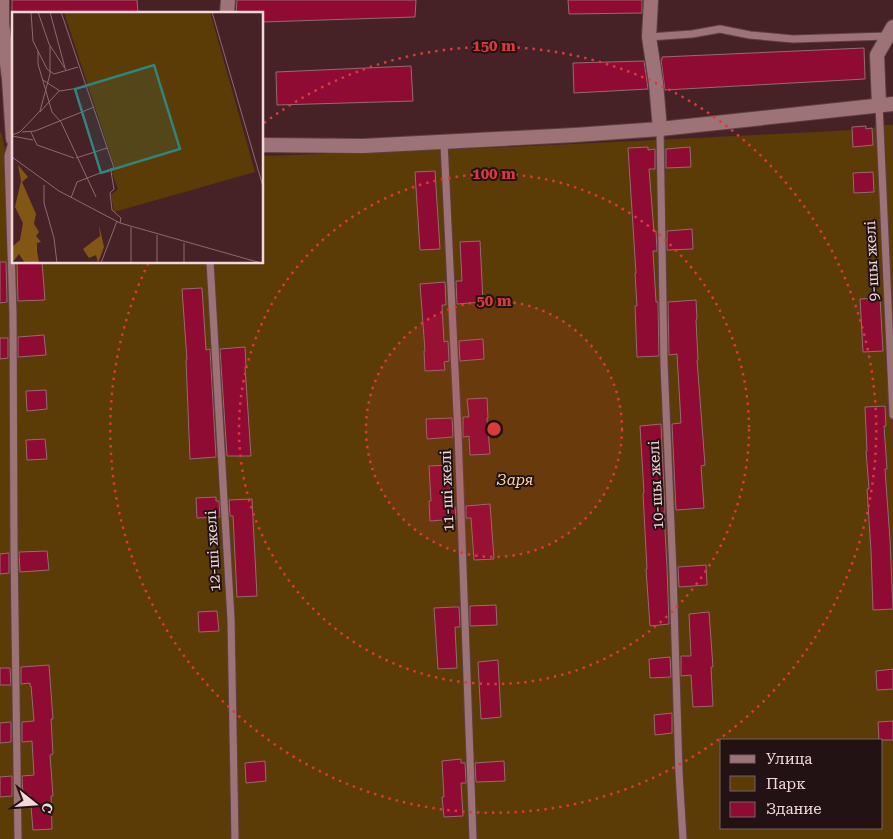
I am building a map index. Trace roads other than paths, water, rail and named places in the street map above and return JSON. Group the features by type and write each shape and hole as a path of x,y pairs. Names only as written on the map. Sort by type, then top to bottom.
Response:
{"street":[{"path":"2,0 2,24 11,79 12,109"},
{"path":"651,0 649,37 660,129"},
{"path":"264,145 363,146 566,136 660,129 886,105 877,55 891,33"},
{"path":"0,114 12,137"}],"lane":[{"path":"649,37 692,34 720,29 750,35 793,39 891,33"},
{"name":"9-шы желі","path":"886,105 893,415"},
{"name":"10-шы желі","path":"660,129 664,363 683,839"},
{"path":"12,142 8,156 13,314 14,586 18,839"},
{"name":"11-ші желі","path":"444,143 458,432 473,839"},
{"name":"12-ші желі","path":"210,264 231,620 235,839"}],"park label":[{"name":"Заря","path":"515,480"}]}
